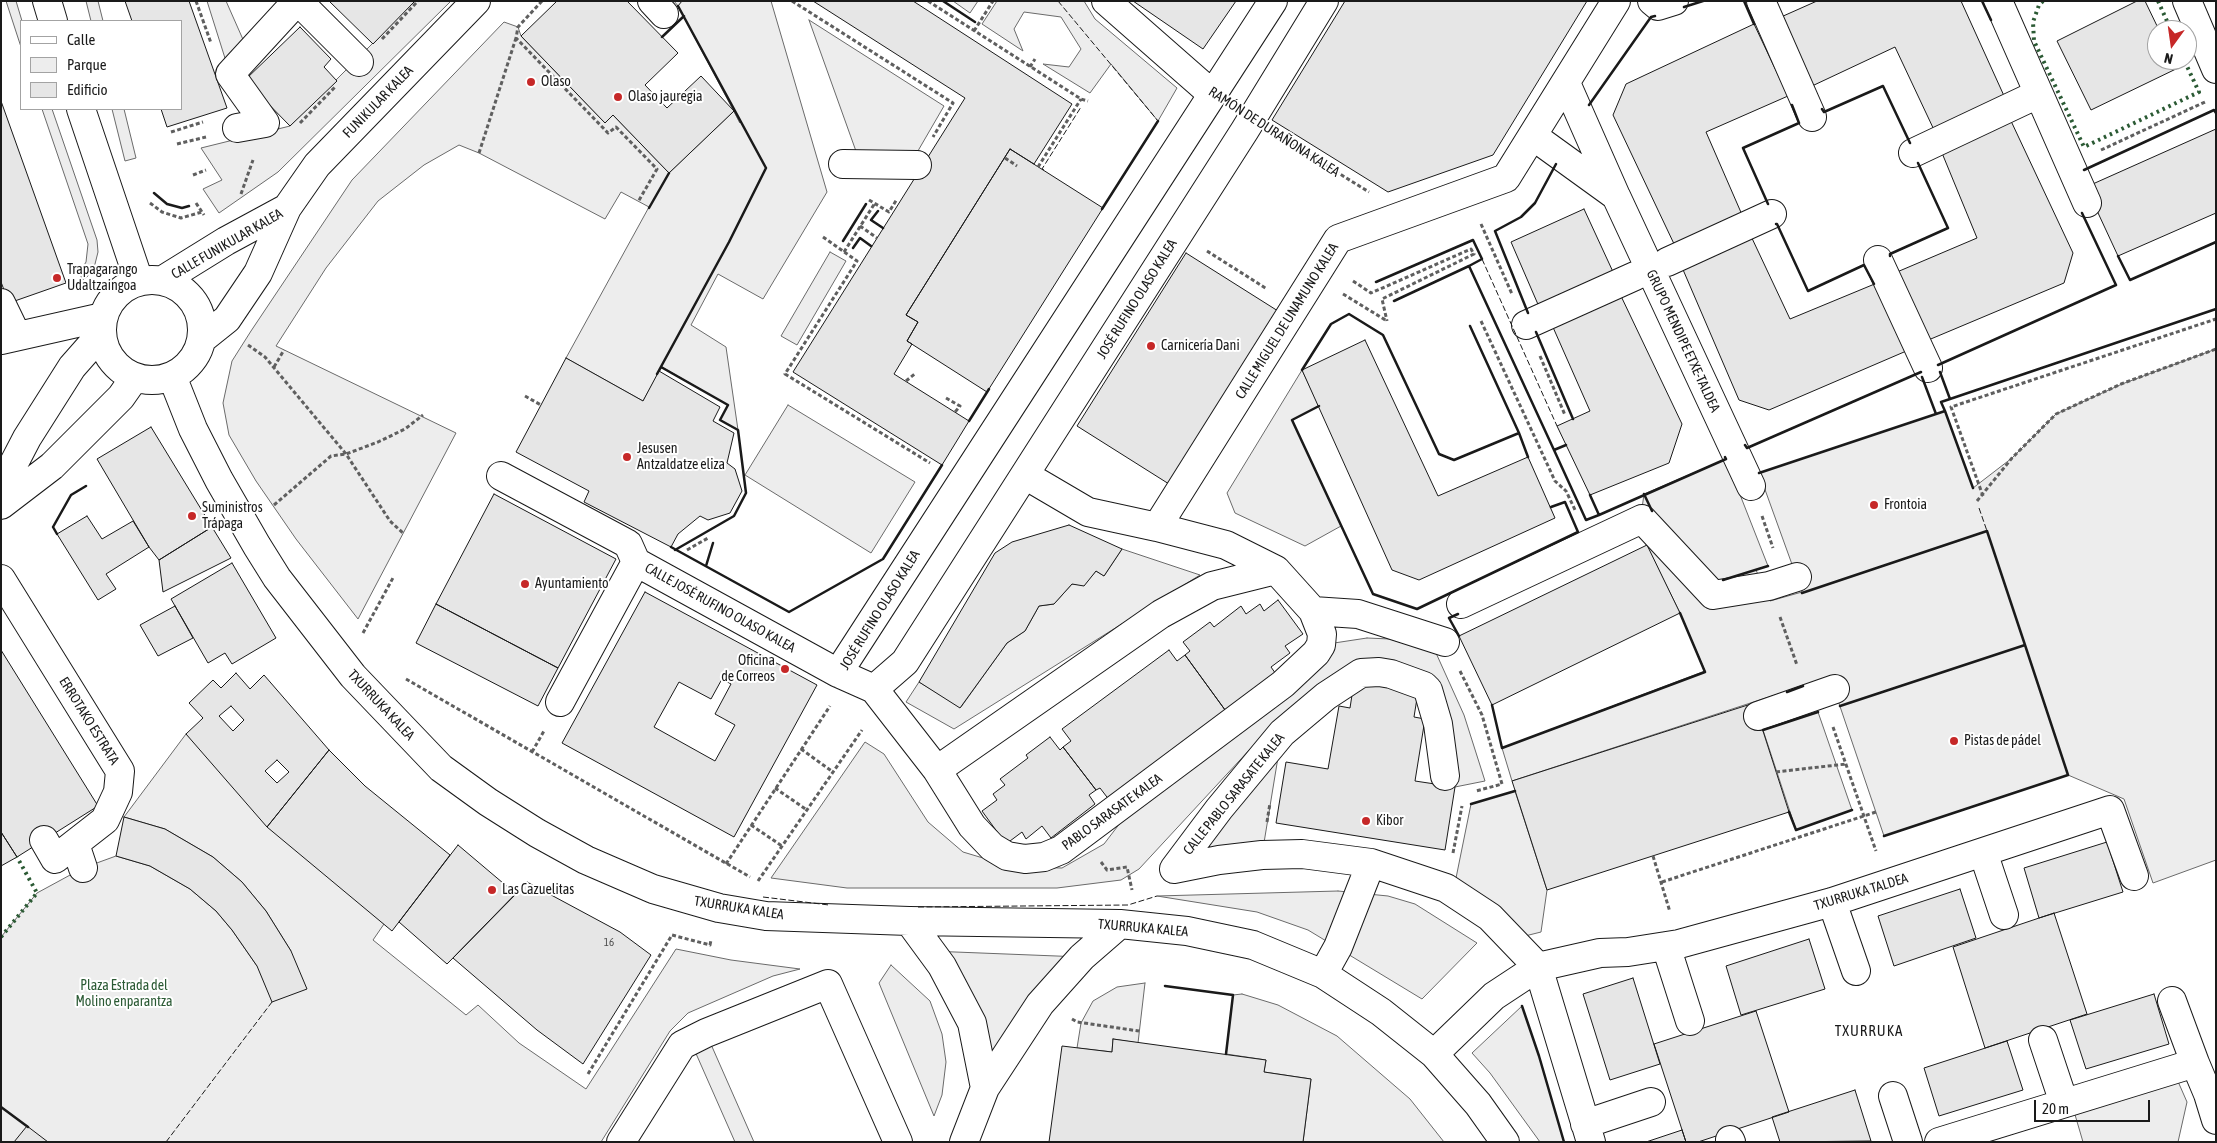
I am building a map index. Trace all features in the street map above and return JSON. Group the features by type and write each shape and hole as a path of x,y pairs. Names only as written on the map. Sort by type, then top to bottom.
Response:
{"street":[{"path":"47,1 53,20"},
{"name":"FUNIKULAR KALEA","path":"287,208 317,165 476,1"},
{"name":"RAMÓN DE DURAÑONA KALEA","path":"1106,1 1212,94"},
{"name":"JOSÉ RUFINO OLASO KALEA","path":"1273,1 844,674 878,694 905,662 1179,233 1324,1"},
{"name":"CALLE MIGUEL DE UNAMUNO KALEA","path":"1157,527 1338,239 1506,178 1616,1"},
{"path":"1652,1 1658,6 1674,1"},
{"path":"1761,1 1812,117"},
{"path":"1998,1 2086,203"},
{"path":"2187,1 2216,69"},
{"path":"237,128 264,123 230,74 292,3 359,62"},
{"name":"GRUPO MENDIPE ETXE-TALDEA","path":"1566,83 1616,196 1751,486"},
{"path":"1913,153 2038,94"},
{"path":"81,110 115,214 151,281"},
{"name":"GRUPO MENDIPE ETXE-TALDEA","path":"1533,136 1616,196"},
{"path":"843,164 917,165"},
{"name":"CALLE FUNIKULAR KALEA","path":"151,281 287,208"},
{"name":"CALLE FUNIKULAR KALEA","path":"202,338 227,319 258,273 287,208"},
{"name":"GRUPO MENDIPE ETXE-TALDEA","path":"1667,262 1772,214"},
{"path":"1878,260 1928,368"},
{"name":"GRUPO MENDIPE ETXE-TALDEA","path":"1526,325 1635,276"},
{"path":"1,488 27,438 72,366 102,325 108,304 116,294 127,286 151,281 177,286 190,296 198,308 202,323 202,338 192,361 182,370 172,376 147,380 135,377 120,368 109,355 104,344 102,325"},
{"path":"1,303 9,338 102,325"},
{"name":"TXURRUKA KALEA","path":"172,376 193,428 224,488 277,578 353,676 442,768 488,802 537,833 586,860 653,889 719,908 766,916 909,921 1120,924 1187,931 1253,945 1323,974 1381,1012 1434,1054 1478,1104 1504,1142"},
{"path":"1,505 52,466 121,397 135,377"},
{"name":"PABLO SARASATE KALEA","path":"937,770 972,826 992,847 1007,856 1026,859 1044,858 1061,850 1081,836 1283,684 1316,654 1321,645 1322,634 1313,611 1276,570 1226,545 1088,512 1025,475"},
{"path":"502,476 628,544 636,562"},
{"path":"1461,604 1642,519 1713,595 1784,582"},
{"name":"CALLE JOSÉ RUFINO OLASO KALEA","path":"560,702 636,562 844,674"},
{"path":"878,694 937,770 1161,614 1212,586 1276,570"},
{"name":"ERROTAKO ESTRATA","path":"1,579 120,771 118,792 105,820 79,856 55,859 44,840"},
{"path":"1313,611 1358,614 1445,642"},
{"name":"CALLE PABLO SARASATE KALEA","path":"1174,869 1219,809 1282,733 1326,696 1361,673 1379,672 1391,674 1424,686 1428,690 1438,724 1445,776"},
{"path":"1758,716 1822,694"},
{"name":"TXURRUKA TALDEA","path":"1434,1054 1494,996 1538,967 1600,953 1628,952 1672,945 1832,902 2110,810 2134,876"},
{"path":"1983,852 2004,915"},
{"path":"1174,869 1262,854 1302,854 1371,863 1446,888 1490,917 1538,967 1588,1133 1652,1102"},
{"path":"1323,974 1338,947 1371,863"},
{"path":"1832,902 1856,971"},
{"path":"909,921 942,966 972,1023 986,1088"},
{"path":"964,1142 986,1088 1040,1004 1082,957 1120,924"},
{"path":"1672,945 1690,1021"},
{"path":"621,1142 682,1045 706,1033 828,984 898,1142"},
{"path":"2172,1000 2216,1120"},
{"path":"2043,1040 2064,1103"},
{"path":"1939,1142 2195,1063"},
{"path":"1893,1096 1908,1142"}],"path":[{"path":"479,153 518,27 542,1"},
{"path":"792,1 953,103 888,212 867,198"},
{"path":"928,1 1081,99 1088,101"},
{"path":"974,31 993,1"},
{"path":"516,38 608,134 616,127 657,169 638,202"},
{"path":"1030,67 1035,59"},
{"path":"1038,167 1081,99"},
{"path":"2069,164 2207,102"},
{"name":"RAMÓN DE DURAÑONA KALEA","path":"1251,119 1404,215"},
{"path":"226,242 264,123"},
{"path":"1005,158 1016,166"},
{"path":"193,175 206,170"},
{"path":"148,195 155,209 181,218 202,212 196,203"},
{"path":"844,252 875,203"},
{"path":"860,226 877,238"},
{"path":"1179,233 1295,307"},
{"path":"823,237 856,261 785,374 930,464"},
{"path":"1471,249 1474,254 1382,298 1387,321 1318,269 1372,293 1471,249"},
{"path":"1983,496 1951,407 2216,319"},
{"path":"1481,321 1555,481 1566,491 1590,542"},
{"path":"244,342 265,357 274,367 346,454 390,521 404,534"},
{"path":"1977,502 2012,458 2056,414 2122,384 2216,349"},
{"path":"274,367 284,350"},
{"path":"906,381 916,372"},
{"path":"525,396 541,405"},
{"path":"946,398 960,406 955,412"},
{"path":"268,510 332,456 346,454 378,442 405,429 422,416"},
{"path":"874,430 877,424"},
{"path":"1751,486 1888,884"},
{"path":"683,553 708,538"},
{"path":"322,636 354,649 394,576"},
{"path":"1445,642 1482,715 1502,784 1479,790"},
{"path":"726,864 801,750 844,674"},
{"path":"405,678 766,886"},
{"path":"758,882 833,772 878,694"},
{"path":"801,750 833,772"},
{"path":"1776,772 1846,764"},
{"path":"775,788 807,810"},
{"path":"1446,888 1463,803"},
{"path":"1662,882 1876,812"},
{"path":"751,825 782,846"},
{"path":"1081,836 1107,870 1127,867 1133,891"},
{"path":"1652,856 1662,882 1672,945"},
{"path":"1125,892 1133,891 1174,869"},
{"path":"588,1074 672,935 710,945 719,908"},
{"path":"1040,1004 1077,1022 1140,1031"}],"green space":[{"path":"6,1 16,1 22,20 20,20 20,44"},
{"path":"86,1 98,1 103,20 91,20"},
{"path":"207,1 226,1 249,53 230,74"},
{"path":"415,1 451,1 278,172 219,213 203,189 222,180 201,148 290,126"},
{"path":"674,1 771,1 827,192 763,299 718,274 691,325 726,347 738,430 720,420 728,405 662,367 643,401 566,358 649,207 621,192 605,219 479,153 459,145 424,165 378,201 326,268 276,346 456,433 358,619 296,539 256,481 229,435 223,403 232,361 352,180 504,22 518,27 521,36 604,122 613,115 669,173 734,111"},
{"path":"953,1 978,1 970,13"},
{"path":"997,1 1084,1 1095,19 1177,88 1158,121 1111,64 1090,93 1043,64 1069,67 1081,49 1061,17 1024,12 1014,29 1023,51 982,24"},
{"path":"809,20 944,106 915,156 857,154"},
{"path":"42,110 52,110 97,240 98,252 95,264 87,277 82,280 80,272 86,262 88,244"},
{"path":"112,110 124,110 136,158 125,161"},
{"path":"830,252 846,261 797,345 781,336"},
{"path":"2216,349 2216,860 2153,883 2124,799 2068,775 1884,836 1830,677 1512,781 1502,748 1705,671 1680,613 1639,530 1644,494 1726,459 1768,566 1756,570 1770,601 1802,592 1759,473 1945,411 1973,488 2012,458 2056,414 2122,384"},
{"path":"1302,370 1319,406 1292,420 1341,526 1305,546 1235,513 1227,493"},
{"path":"788,405 915,482 871,553 745,475"},
{"path":"1122,549 1200,575 954,729 906,702 919,682 961,707 1007,643 1025,631 1039,606 1054,604 1072,584 1084,585 1096,571 1104,576"},
{"path":"1367,638 1390,639 1436,653 1464,715 1485,781 1455,787 1430,678 1359,663 1265,733 1139,869 1121,880 1057,888 847,888 771,878 865,742 884,754 928,822 963,852 1013,867 1062,868 1104,844 1150,784 1321,645"},
{"path":"1818,712 1852,810 1796,830 1763,730"},
{"path":"1282,733 1262,855 1174,869"},
{"name":"Plaza Estrada del Molino enparantza","path":"186,734 384,924 373,940 466,1015 478,1005 519,1043 586,1089 676,949 731,960 800,969 773,976 688,1013 670,1031 601,1142 1,1142 1,937 37,893 83,868 116,856 150,866 190,889 216,911 257,966 291,951 266,911 242,882 213,857 165,829 124,817"},
{"path":"1515,791 1547,890 1541,932 1521,937 1513,920 1455,883 1471,804"},
{"path":"1338,891 1388,896 1415,904 1477,943 1422,999 1308,930 1257,912 1157,896"},
{"path":"930,951 1082,957 985,1088"},
{"path":"891,965 930,1001 942,1034 946,1062 942,1095 934,1116 879,983"},
{"path":"1145,983 1138,1043 1113,1039 1112,1052 1077,1048 1081,1023 1093,1001 1117,987"},
{"path":"1242,994 1278,1005 1337,1036 1410,1099 1444,1142 1303,1142 1311,1079 1264,1072 1266,1060 1226,1054 1233,995"},
{"path":"1522,1006 1564,1142 1540,1142 1490,1073 1472,1053"},
{"path":"706,1033 754,1142 735,1142 690,1040"},
{"path":"2173,1070 2187,1102 2178,1142 2083,1142 2071,1101"}],"building":[{"path":"125,1 189,1 227,108 167,127 161,110 182,110 182,20 132,20"},
{"path":"329,1 415,1 373,44"},
{"name":"Olaso jauregia","path":"557,1 627,1 678,53 645,85 667,108 701,76 734,111 669,173 613,115 605,123 521,36"},
{"path":"813,1 913,1 1072,104 1034,164 1010,149 906,315 918,322 907,341 912,344 894,374 969,421 942,465 793,372 965,98"},
{"path":"1133,1 1236,1 1203,49"},
{"path":"1345,1 1587,1 1493,155 1388,192 1272,120"},
{"path":"1817,1 1961,1 2005,98 1935,132 1895,47 1812,86 1781,17"},
{"path":"2137,1 2145,1 2154,20 2147,20 2147,70 2174,70 2091,110 2057,41"},
{"path":"1754,24 1788,96 1706,132 1743,217 1675,246 1613,115 1626,84"},
{"path":"300,27 331,59 324,67 337,81 290,126 245,80"},
{"path":"1,101 66,283 9,303 1,282"},
{"path":"2011,121 2073,253 2064,283 1926,341 1897,272 1977,238 1942,153"},
{"path":"2216,129 2216,213 2118,256 2086,187"},
{"path":"1010,149 1103,208 987,392 907,341 918,322 906,315"},
{"path":"1584,209 1614,274 1540,309 1511,242"},
{"path":"1750,234 1790,319 1877,283 1911,349 1769,410 1739,400 1681,265"},
{"path":"1186,253 1278,311 1169,484 1077,426"},
{"path":"1620,294 1682,424 1669,463 1590,495 1557,426 1590,411 1552,325"},
{"path":"1365,340 1438,496 1528,457 1555,518 1419,580 1392,570 1302,370"},
{"name":"Jesusen Antzaldatze eliza","path":"566,358 643,401 659,371 720,407 713,421 734,433 727,463 735,469 742,491 730,513 708,520 700,516 678,534 671,547 584,502 589,491 516,452"},
{"path":"151,427 212,527 159,560 149,547 97,459"},
{"name":"Ayuntamiento","path":"494,494 616,559 558,668 436,604"},
{"path":"87,516 102,539 133,521 149,547 106,574 116,589 98,600 57,534"},
{"path":"1069,525 1122,549 1104,576 1096,571 1084,586 1072,584 1054,604 1039,606 1025,631 1007,643 960,708 919,682 995,553 1012,542"},
{"path":"212,527 231,558 163,592 159,560"},
{"path":"1647,545 1680,613 1492,705 1459,636"},
{"path":"232,563 276,638 232,664 225,653 208,663 171,599"},
{"path":"645,592 817,685 734,837 562,743","holes":["722,679 731,684 715,714 735,725 715,761 654,727 679,682 711,699"]},
{"path":"1278,600 1303,634 1285,646 1290,653 1271,667 1278,677 1228,714 1185,655 1190,651 1183,642 1210,622 1214,627 1241,606 1246,614 1260,604 1264,611"},
{"path":"436,604 558,668 538,706 416,643"},
{"path":"175,606 193,638 158,656 140,625"},
{"path":"1,650 98,806 17,857 1,832"},
{"path":"1169,650 1177,661 1185,655 1228,714 1110,801 1100,788 1096,790 1063,747 1071,741 1062,729"},
{"path":"236,673 250,689 264,675 329,750 267,827 186,734 203,718 189,703 213,680 221,688","holes":["231,706 244,720 233,731 219,716","277,760 289,772 277,783 265,771"]},
{"path":"1354,682 1418,692 1414,717 1425,719 1415,781 1455,787 1445,850 1276,823 1286,762 1328,769 1339,706 1350,708"},
{"path":"1754,703 1789,812 1547,890 1512,781"},
{"path":"1050,737 1060,750 1063,747 1096,790 1089,795 1095,804 1051,838 1042,826 1026,839 1022,832 1006,844 982,811 997,800 993,794 1005,785 1000,779 1028,758 1026,755"},
{"path":"329,750 365,786 450,855 392,931 267,827"},
{"path":"124,817 165,829 213,857 242,882 266,911 291,951 307,989 272,1002 257,966 216,911 190,889 150,866 116,856"},
{"path":"1,832 17,857 1,866"},
{"path":"2107,842 2123,892 2039,918 2024,868"},
{"path":"458,845 516,894 447,964 399,922"},
{"path":"527,882 620,932 651,955 583,1064 537,1030 453,958"},
{"path":"1960,889 1976,938 1894,966 1878,916"},
{"path":"2054,913 2087,1014 1985,1048 1953,947"},
{"path":"1809,939 1825,989 1741,1015 1726,966"},
{"path":"1633,978 1660,1064 1610,1080 1583,994"},
{"path":"2154,994 2169,1044 2086,1069 2070,1020"},
{"path":"1756,1011 1789,1112 1698,1142 1686,1142 1654,1044"},
{"path":"1113,1039 1266,1060 1264,1072 1311,1079 1303,1142 1049,1142 1062,1046 1112,1052"},
{"path":"2007,1041 2023,1090 1939,1116 1924,1068"},
{"path":"1855,1090 1871,1141 1780,1142 1772,1117"},
{"path":"27,1126 48,1142 14,1142"},
{"path":"1682,1130 1686,1142 1646,1142"}],"hedge":[{"path":"2043,1 2039,5 2033,22 2034,41 2084,147 2199,92 2189,70"},
{"path":"2158,1 2167,20"},
{"path":"1,937 37,893 17,857"}],"fence":[{"path":"678,6 682,1"},
{"path":"1058,1 1158,121"},
{"path":"1044,170 1042,169 1081,107"},
{"path":"1482,259 1557,426"},
{"path":"1979,508 1987,531"},
{"path":"918,907 1128,905 1157,896"},
{"path":"763,897 829,905"},
{"path":"166,1142 272,1002"}],"wall":[{"path":"943,1 975,22"},
{"path":"1684,7 1703,1"},
{"path":"1744,1 1754,24"},
{"path":"1982,1 1991,20"},
{"path":"657,374 729,242 766,168 678,6"},
{"path":"662,37 684,16"},
{"path":"1589,105 1651,17 1655,16"},
{"path":"1822,109 1824,112 1883,86 1910,143"},
{"path":"1768,204 1743,148 1799,123 1792,105"},
{"path":"2084,170 2214,110 2216,113"},
{"path":"1102,209 1158,121"},
{"path":"1890,256 1890,254 1948,228 1918,163"},
{"path":"1528,313 1495,231 1521,217 1535,203 1556,164"},
{"path":"649,208 669,173"},
{"path":"154,193 167,204 182,208 189,206"},
{"path":"843,241 866,204"},
{"path":"878,211 871,220 883,228"},
{"path":"1938,365 2116,285 2082,213"},
{"path":"1776,224 1808,291 1864,265 1874,284"},
{"path":"853,248 860,238 871,246"},
{"path":"1376,282 1473,240 1482,259 1469,266 1554,450 1566,445"},
{"path":"2118,256 2130,280 2216,242"},
{"path":"1394,301 1469,266"},
{"path":"1940,372 1950,399 2216,309"},
{"path":"1302,370 1331,324 1349,314 1383,335 1439,454 1454,460 1519,433 1528,457"},
{"path":"1470,326 1519,433"},
{"path":"1536,332 1573,419"},
{"path":"661,367 728,405 720,420 738,430 746,493 734,516 675,550"},
{"path":"1745,445 1747,448 1921,372"},
{"path":"1922,377 1936,414"},
{"path":"969,421 989,389"},
{"path":"1945,411 1941,402 1950,399"},
{"path":"1319,406 1292,420 1373,594 1417,609 1578,532 1565,502 1551,507"},
{"path":"1759,473 1945,411 1973,488"},
{"path":"1554,450 1586,520 1599,515"},
{"path":"1590,495 1599,515 1726,459 1725,457"},
{"path":"671,547 789,612 883,559 942,465"},
{"path":"57,534 53,527 71,495 86,486"},
{"path":"1644,494 1652,511"},
{"path":"1802,593 1987,531 2068,775 1884,836"},
{"path":"706,566 713,543"},
{"path":"1723,580 1768,566"},
{"path":"1492,705 1502,748 1705,672 1680,613"},
{"path":"1458,614 1449,618 1459,636"},
{"path":"1840,706 2025,645"},
{"path":"1787,692 1803,686"},
{"path":"1763,730 1818,712"},
{"path":"1471,804 1515,791"},
{"path":"1789,812 1796,830 1852,810"},
{"path":"1165,986 1233,995 1226,1054"},
{"path":"1522,1006 1564,1142"},
{"path":"1,1107 28,1127"}],"place":[{"name":"Olaso","path":"531,82"},
{"name":"Olaso jauregia","path":"618,97"},
{"name":"Trapagarango Udaltzaingoa","path":"57,278"},
{"name":"Carnicería Dani","path":"1151,346"},
{"name":"Jesusen Antzaldatze eliza","path":"627,457"},
{"name":"Frontoia","path":"1874,505"},
{"name":"Suministros Trápaga","path":"192,516"},
{"name":"Ayuntamiento","path":"525,584"},
{"name":"Oficina de Correos","path":"785,669"},
{"name":"Pistas de pádel","path":"1954,741"},
{"name":"Kibor","path":"1366,821"},
{"name":"Las Cazuelitas","path":"492,890"}],"district":[{"name":"TXURRUKA","path":"1869,1031"}]}
